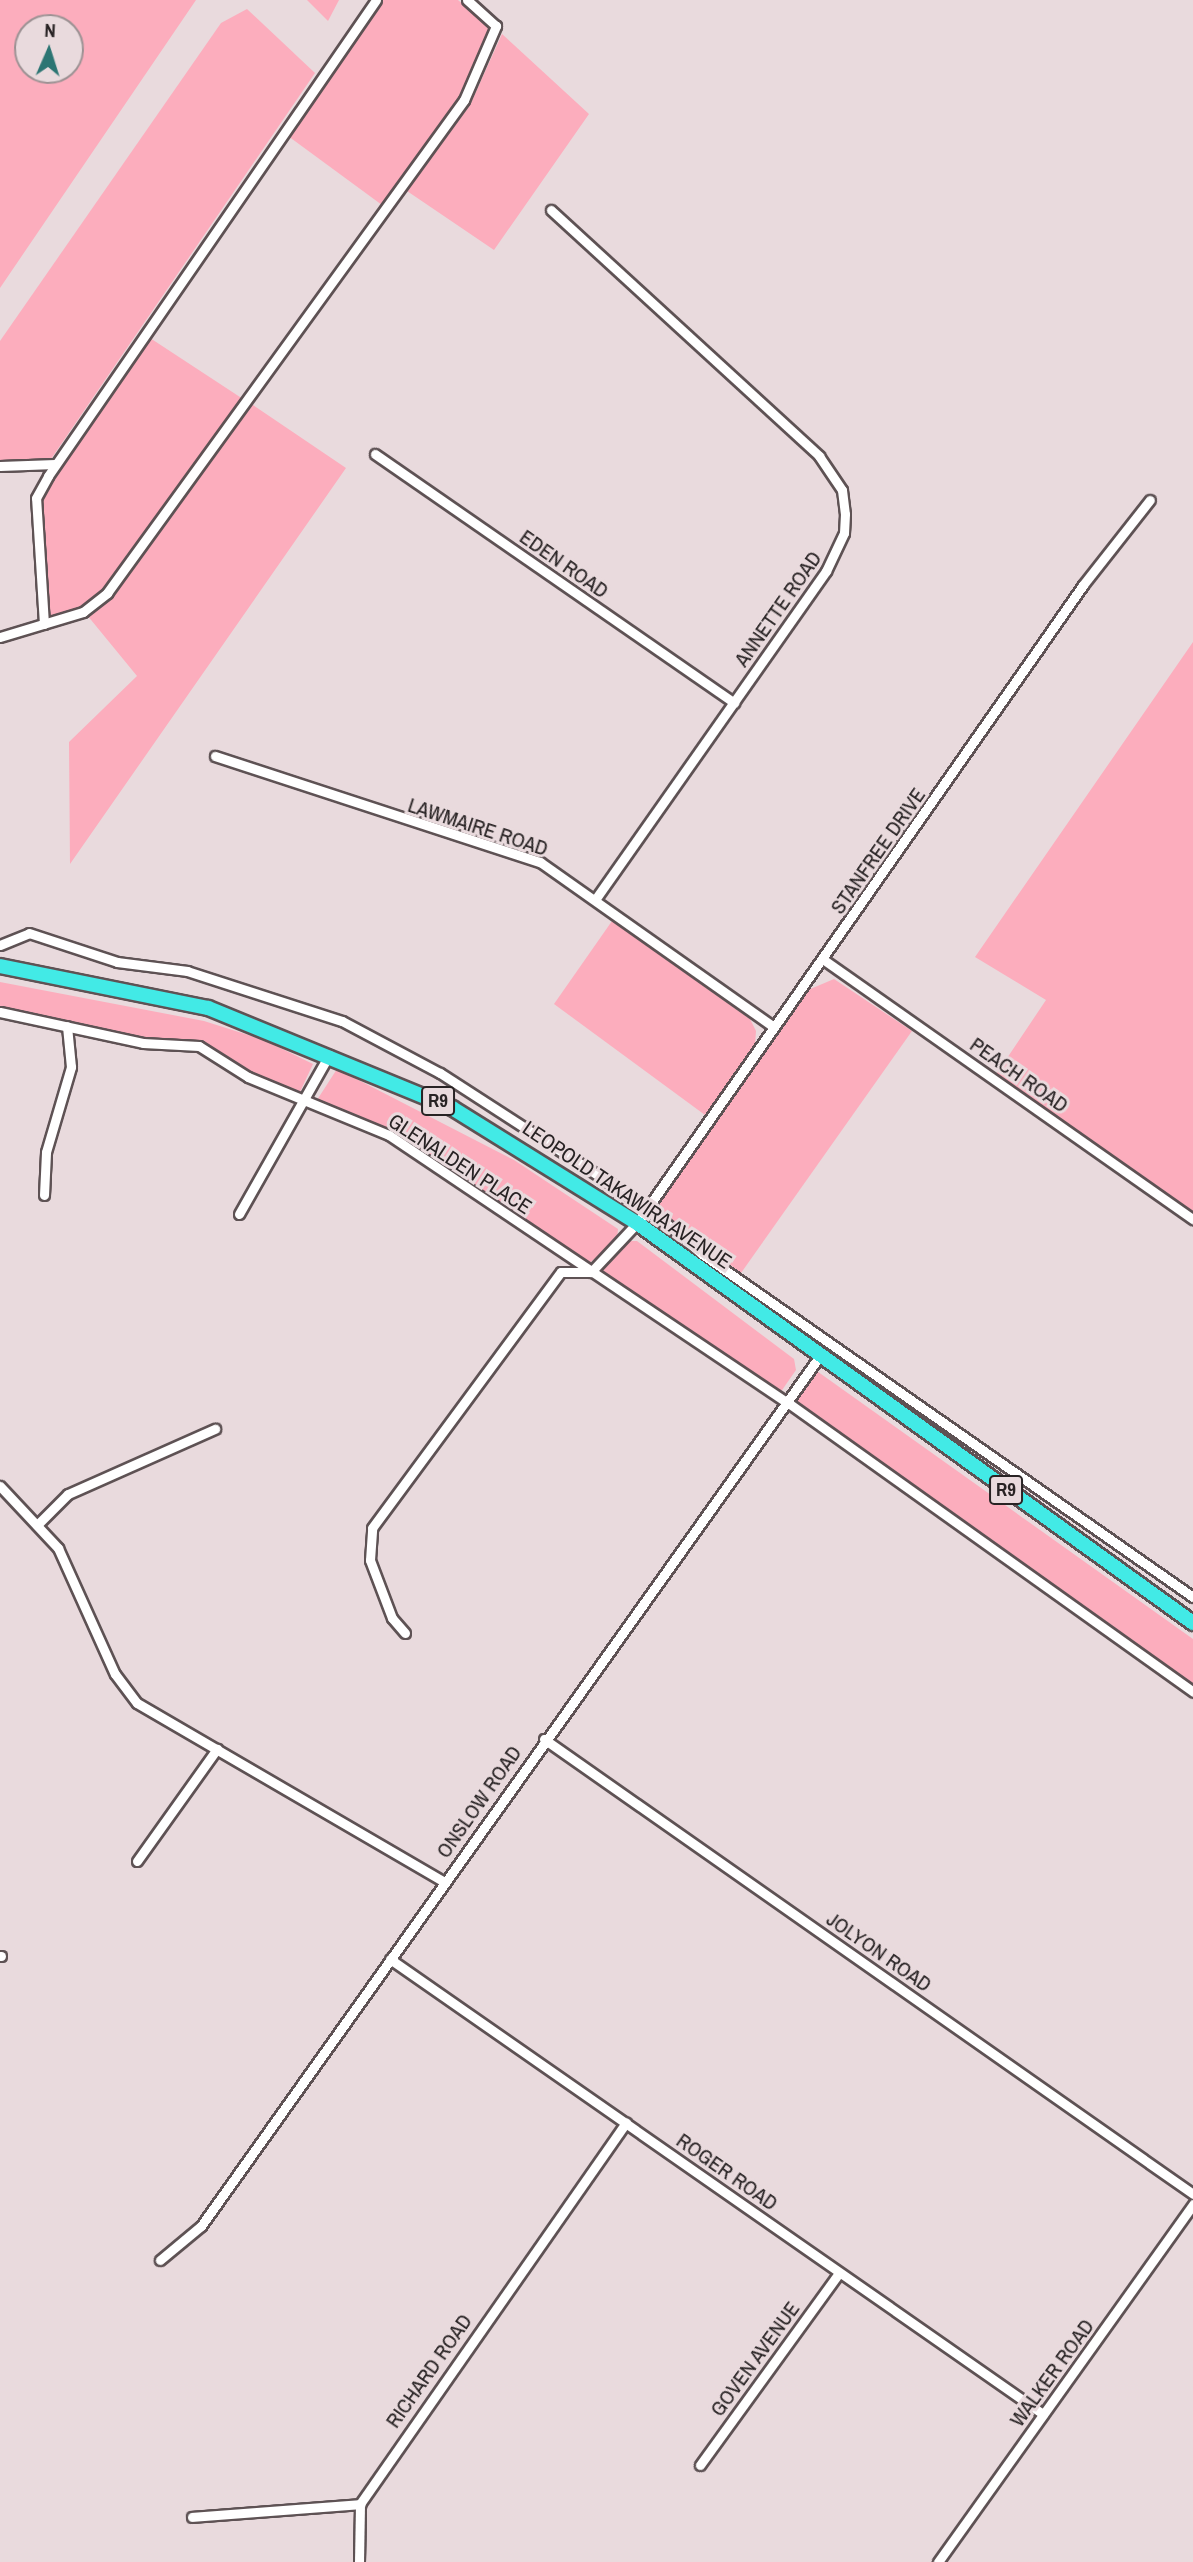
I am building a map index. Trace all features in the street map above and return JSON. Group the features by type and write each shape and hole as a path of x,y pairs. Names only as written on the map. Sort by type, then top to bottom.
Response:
{"highway":[{"name":"LEOPOLD TAKAWIRA AVENUE","path":"0,966 208,1008 329,1054 452,1108 637,1223 819,1357"},
{"name":"R9","path":"819,1357 1193,1623"}],"street":[{"path":"44,624 36,498 55,464 376,0"},
{"path":"0,636 83,612 107,593 464,100 496,26 467,0"},
{"name":"ANNETTE ROAD","path":"551,211 819,456 842,490 844,533 837,554 597,897"},
{"name":"EDEN ROAD","path":"375,454 734,703"},
{"path":"0,466 55,464"},
{"name":"STANFREE DRIVE","path":"592,1272 648,1208 824,960 1083,584 1150,500"},
{"name":"LAWMAIRE ROAD","path":"215,756 525,856 597,897 774,1027"},
{"path":"0,945 29,933 117,962 187,971 342,1020 440,1073 648,1208 702,1254 774,1301 1193,1597"},
{"name":"PEACH ROAD","path":"824,960 1193,1219"},
{"name":"GLENALDEN PLACE","path":"0,1012 67,1026 199,1046 248,1077 389,1135 787,1402 1193,1692"},
{"path":"44,1195 46,1152 71,1067 67,1026"},
{"path":"239,1214 329,1054"},
{"path":"405,1633 392,1618 370,1560 372,1528 561,1272 592,1272"},
{"path":"762,1315 774,1301"},
{"path":"792,1337 804,1323"},
{"name":"ONSLOW ROAD","path":"160,2260 201,2226 544,1739 819,1357"},
{"path":"38,1524 68,1494 215,1429"},
{"path":"952,1451 976,1446"},
{"path":"0,1486 58,1548 124,1689 216,1749 444,1882"},
{"name":"JOLYON ROAD","path":"544,1739 1193,2194"},
{"path":"137,1861 216,1749"},
{"name":"ROGER ROAD","path":"390,1959 1043,2414"},
{"name":"RICHARD ROAD","path":"360,2504 626,2122"},
{"name":"WALKER ROAD","path":"938,2562 1193,2204"},
{"name":"GOVEN AVENUE","path":"700,2465 839,2273"},
{"path":"192,2517 360,2504 359,2562"}],"shaded area":[{"path":"0,0 196,0 0,288"},
{"path":"307,0 339,0 328,21"},
{"path":"382,0 458,0 490,27 458,100 382,205 288,136"},
{"path":"247,9 315,73 51,459 0,461 0,341 221,23"},
{"path":"502,34 589,114 494,250 407,191 470,105"},
{"path":"150,338 243,399 104,590 81,609 48,618 40,498"},
{"path":"250,403 346,468 70,864 69,742 137,676 87,615 111,596"},
{"path":"1193,642 1193,1214 995,1076 1046,1000 975,957"},
{"path":"612,921 750,1019 756,1031 755,1045 705,1115 554,1004"},
{"path":"834,979 912,1031 741,1273 660,1211 659,1201 808,990"},
{"path":"0,982 204,1021 264,1040 313,1064 299,1094 247,1074 201,1044 142,1039 0,1008"},
{"path":"337,1069 514,1160 618,1229 617,1240 587,1265 392,1133 317,1100"},
{"path":"627,1241 637,1241 794,1359 796,1370 780,1393 599,1273"},
{"path":"814,1369 1193,1639 1193,1689 790,1401"}]}
